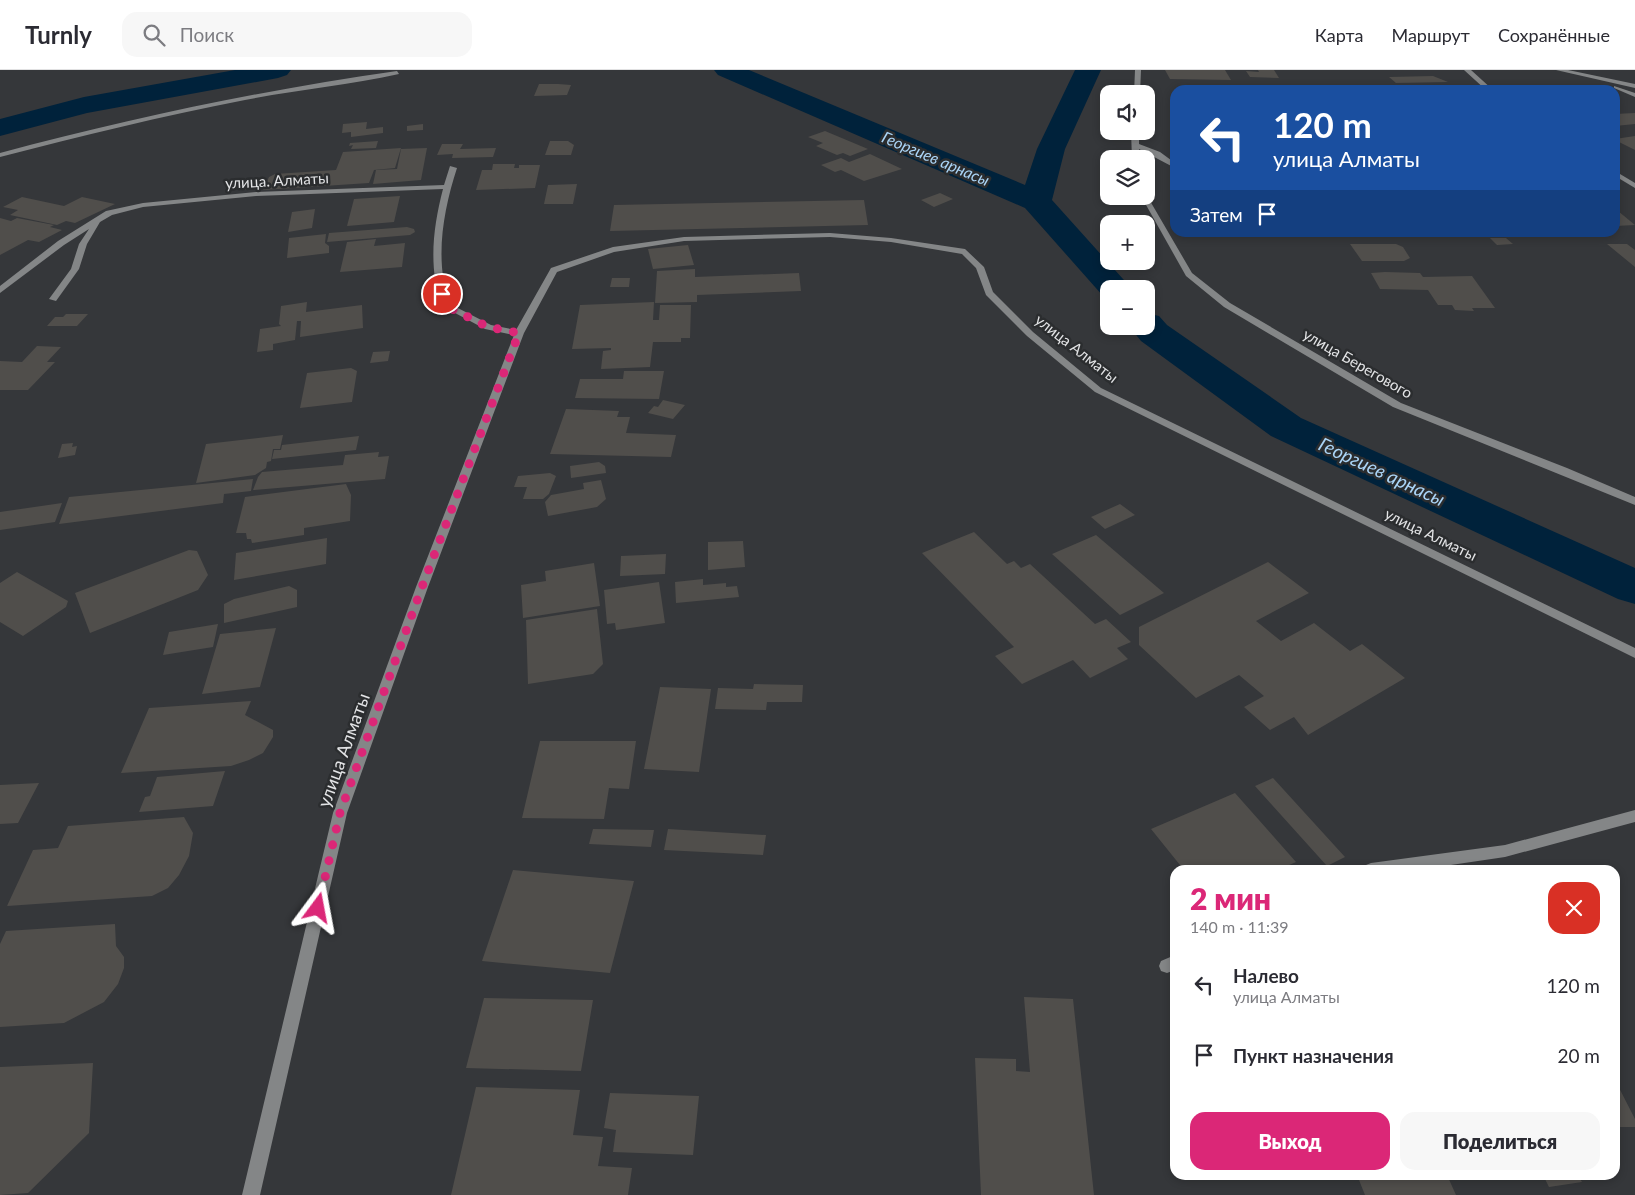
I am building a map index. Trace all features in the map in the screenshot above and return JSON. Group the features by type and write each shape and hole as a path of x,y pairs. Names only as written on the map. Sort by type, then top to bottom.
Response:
{"street":[{"path":"1137,85 1138,70"},
{"path":"1467,70 1484,85"},
{"path":"1559,70 1635,86"},
{"path":"0,155 161,115 352,79 397,73"},
{"path":"1596,78 1612,85"},
{"path":"1620,88 1635,95"},
{"path":"1134,140 1135,150"},
{"path":"1134,144 1157,154 1170,163"},
{"path":"453,168 447,187 439,240 438,282 446,306 488,327 519,333"},
{"path":"1620,176 1635,186"},
{"name":"улица. Алматы","path":"0,290 61,243 109,213 143,205 256,194 447,187"},
{"name":"улица Берегового","path":"1150,205 1189,274 1227,305 1397,404 1563,470 1635,501"},
{"path":"52,299 75,269 83,244 99,219"},
{"name":"улица Алматы","path":"252,1195 340,813 422,587 519,333 554,270 613,250 684,239 830,235 892,240 964,252 980,267 990,293 1030,334 1098,390 1635,653"},
{"path":"1406,865 1505,851 1635,816"}],"building":[{"path":"1165,70 1225,70 1231,80 1170,79"},
{"path":"1258,70 1274,70 1279,78 1250,77 1246,71 1259,72"},
{"path":"1433,76 1448,82 1396,83 1389,77"},
{"path":"539,84 571,85 567,95 534,96"},
{"path":"1635,113 1635,124 1620,126 1620,114"},
{"path":"367,122 366,129 383,127 383,133 351,137 351,132 342,133 343,124"},
{"path":"423,124 423,130 407,131 407,126"},
{"path":"825,131 868,149 850,156 843,153 837,155 816,146 823,143 808,137"},
{"path":"1635,136 1635,150 1620,142 1620,138"},
{"path":"378,141 376,148 351,149 353,145 349,146 350,143"},
{"path":"550,141 568,141 574,145 571,155 545,155"},
{"path":"442,144 463,144 460,149 496,148 493,157 452,158 453,154 437,155"},
{"path":"401,148 395,168 374,170 369,183 263,190 269,177 275,174 336,170 343,152"},
{"path":"427,148 421,180 373,184 376,170 397,169 401,149"},
{"path":"870,154 902,169 864,181 841,170 835,172 821,165 841,158 849,162"},
{"path":"493,164 515,164 514,168 519,168 519,165 540,165 535,188 476,190 482,170 492,170"},
{"path":"255,179 254,183 262,182 260,189 237,190 242,180"},
{"path":"577,184 573,204 544,204 548,185"},
{"path":"940,193 953,199 934,207 921,200"},
{"path":"400,196 394,222 347,226 354,199"},
{"path":"22,197 64,206 82,197 115,204 75,223 66,221 57,225 10,215 18,210 3,207"},
{"path":"864,200 868,225 610,231 614,205"},
{"path":"315,209 312,228 288,232 292,212"},
{"path":"1620,213 1635,225 1620,226"},
{"path":"0,218 11,221 17,218 54,225 50,227 62,230 39,242 28,240 0,255"},
{"path":"407,227 414,229 415,232 410,235 327,242 329,233"},
{"path":"326,234 325,243 329,246 329,253 287,258 289,238"},
{"path":"1490,238 1506,238 1513,244 1497,245"},
{"path":"376,239 374,246 405,243 402,267 340,272 347,242"},
{"path":"1350,244 1396,244 1403,247 1410,258 1404,261 1362,261"},
{"path":"1607,244 1627,244 1635,250 1635,267"},
{"path":"688,245 694,265 653,269 648,249"},
{"path":"695,269 695,277 799,273 801,291 697,295 697,302 655,303 657,271"},
{"path":"1371,273 1420,273 1423,277 1472,276 1495,308 1472,308 1474,311 1455,310 1452,305 1438,305 1428,290 1380,289"},
{"path":"612,278 630,278 629,287 610,287"},
{"path":"307,302 306,312 362,305 363,328 300,337 301,321 297,321 295,340 273,344 273,350 257,352 260,329 281,326 279,324 281,306"},
{"path":"654,302 653,320 659,320 660,305 691,305 690,338 681,338 681,342 653,342 650,367 601,369 603,351 611,350 611,348 572,349 580,305"},
{"path":"66,314 88,314 77,326 47,326 55,317 63,317"},
{"path":"37,346 61,347 47,362 55,362 28,390 0,390 0,361 22,362"},
{"path":"390,351 388,361 370,363 373,352"},
{"path":"351,368 357,371 352,402 300,408 307,373"},
{"path":"624,371 664,371 659,399 575,398 580,379 623,379"},
{"path":"663,400 685,405 673,419 648,413 654,406 658,407"},
{"path":"566,409 619,411 617,417 630,417 626,433 676,435 671,457 550,454"},
{"path":"283,435 280,449 273,449 271,461 267,462 266,468 255,475 196,483 206,444"},
{"path":"359,436 356,450 272,459 274,450 281,450 282,445"},
{"path":"73,443 72,447 77,446 75,455 58,458 62,444"},
{"path":"379,452 378,457 389,456 385,479 253,490 262,472 343,465 345,455"},
{"path":"599,462 605,466 606,473 571,478 570,466"},
{"path":"550,473 556,476 549,494 543,499 523,499 527,487 514,487 518,476"},
{"path":"253,479 251,491 224,494 223,503 59,524 69,497"},
{"path":"601,480 606,499 597,507 548,516 545,502 551,495 584,489 583,483"},
{"path":"346,484 351,495 350,521 304,528 304,535 252,543 251,539 247,539 246,533 236,533 245,497"},
{"path":"62,503 55,522 0,530 0,512"},
{"path":"1120,504 1135,515 1105,529 1091,517"},
{"path":"974,532 1007,564 1014,561 1021,568 1030,564 1095,624 1106,619 1131,642 1117,648 1128,659 1090,678 1073,660 1022,684 995,656 1014,647 922,553"},
{"path":"1096,535 1164,593 1120,615 1052,554"},
{"path":"327,538 326,564 234,580 236,553"},
{"path":"743,541 745,567 708,570 708,542"},
{"path":"189,550 197,551 208,575 198,590 90,633 75,593"},
{"path":"666,554 665,574 620,576 621,556"},
{"path":"1268,562 1309,593 1256,621 1281,641 1314,623 1350,651 1362,644 1405,678 1308,735 1294,717 1270,730 1244,707 1264,696 1239,675 1196,698 1139,645 1139,627"},
{"path":"594,563 600,606 523,618 521,585 546,581 545,571"},
{"path":"17,572 68,601 66,607 23,636 0,622 0,583"},
{"path":"703,579 703,585 726,583 726,587 737,586 739,597 676,603 675,582"},
{"path":"659,582 665,623 616,630 615,623 607,624 604,590"},
{"path":"289,586 297,590 297,607 224,623 224,604 234,599"},
{"path":"597,609 603,664 593,674 528,684 526,620"},
{"path":"218,624 213,647 163,655 169,632"},
{"path":"276,628 260,687 202,694 220,634"},
{"path":"754,684 803,685 802,702 767,702 766,710 715,709 718,688 753,689"},
{"path":"660,687 711,689 699,772 644,769"},
{"path":"251,701 245,715 273,730 273,737 263,753 231,766 121,773 149,708"},
{"path":"540,741 636,741 629,789 609,788 604,819 522,818"},
{"path":"225,771 213,806 139,812 145,797 150,796 157,777"},
{"path":"1273,778 1345,857 1326,865 1255,786"},
{"path":"39,783 18,823 0,824 0,785"},
{"path":"1235,793 1296,862 1289,865 1180,865 1151,829"},
{"path":"184,817 193,833 189,856 179,875 168,888 152,896 7,906 33,850 58,848 68,826"},
{"path":"593,829 654,830 651,847 589,844"},
{"path":"668,829 766,835 763,855 664,850"},
{"path":"513,870 634,881 610,973 482,961"},
{"path":"115,924 116,946 124,957 124,968 118,984 104,1002 64,1023 0,1027 0,944 6,931"},
{"path":"1024,997 1073,999 1094,1195 981,1195 975,1058 1016,1059 1016,1071 1030,1072"},
{"path":"484,998 593,1000 581,1071 466,1068"},
{"path":"93,1063 89,1133 28,1193 0,1195 0,1067"},
{"path":"476,1087 580,1090 573,1135 603,1137 598,1166 632,1168 628,1195 451,1195"},
{"path":"1620,1090 1635,1119 1635,1127 1620,1127"},
{"path":"610,1093 699,1096 693,1155 613,1152 616,1130 604,1128"},
{"path":"1359,1180 1449,1180 1456,1195 1365,1195"},
{"path":"1546,1180 1581,1180 1582,1182 1549,1187"}],"waterway":[{"path":"0,128 84,105 278,70"},
{"name":"Георгиев арнасы","path":"727,70 1036,201"},
{"path":"1036,201 1051,149 1088,70"},
{"name":"Георгиев арнасы","path":"1036,201 1107,280"},
{"name":"Георгиев арнасы","path":"1155,334 1286,427 1635,587"}],"route":[{"path":"318,908 340,813 422,587 519,333 488,327 446,306 442,294"}]}
